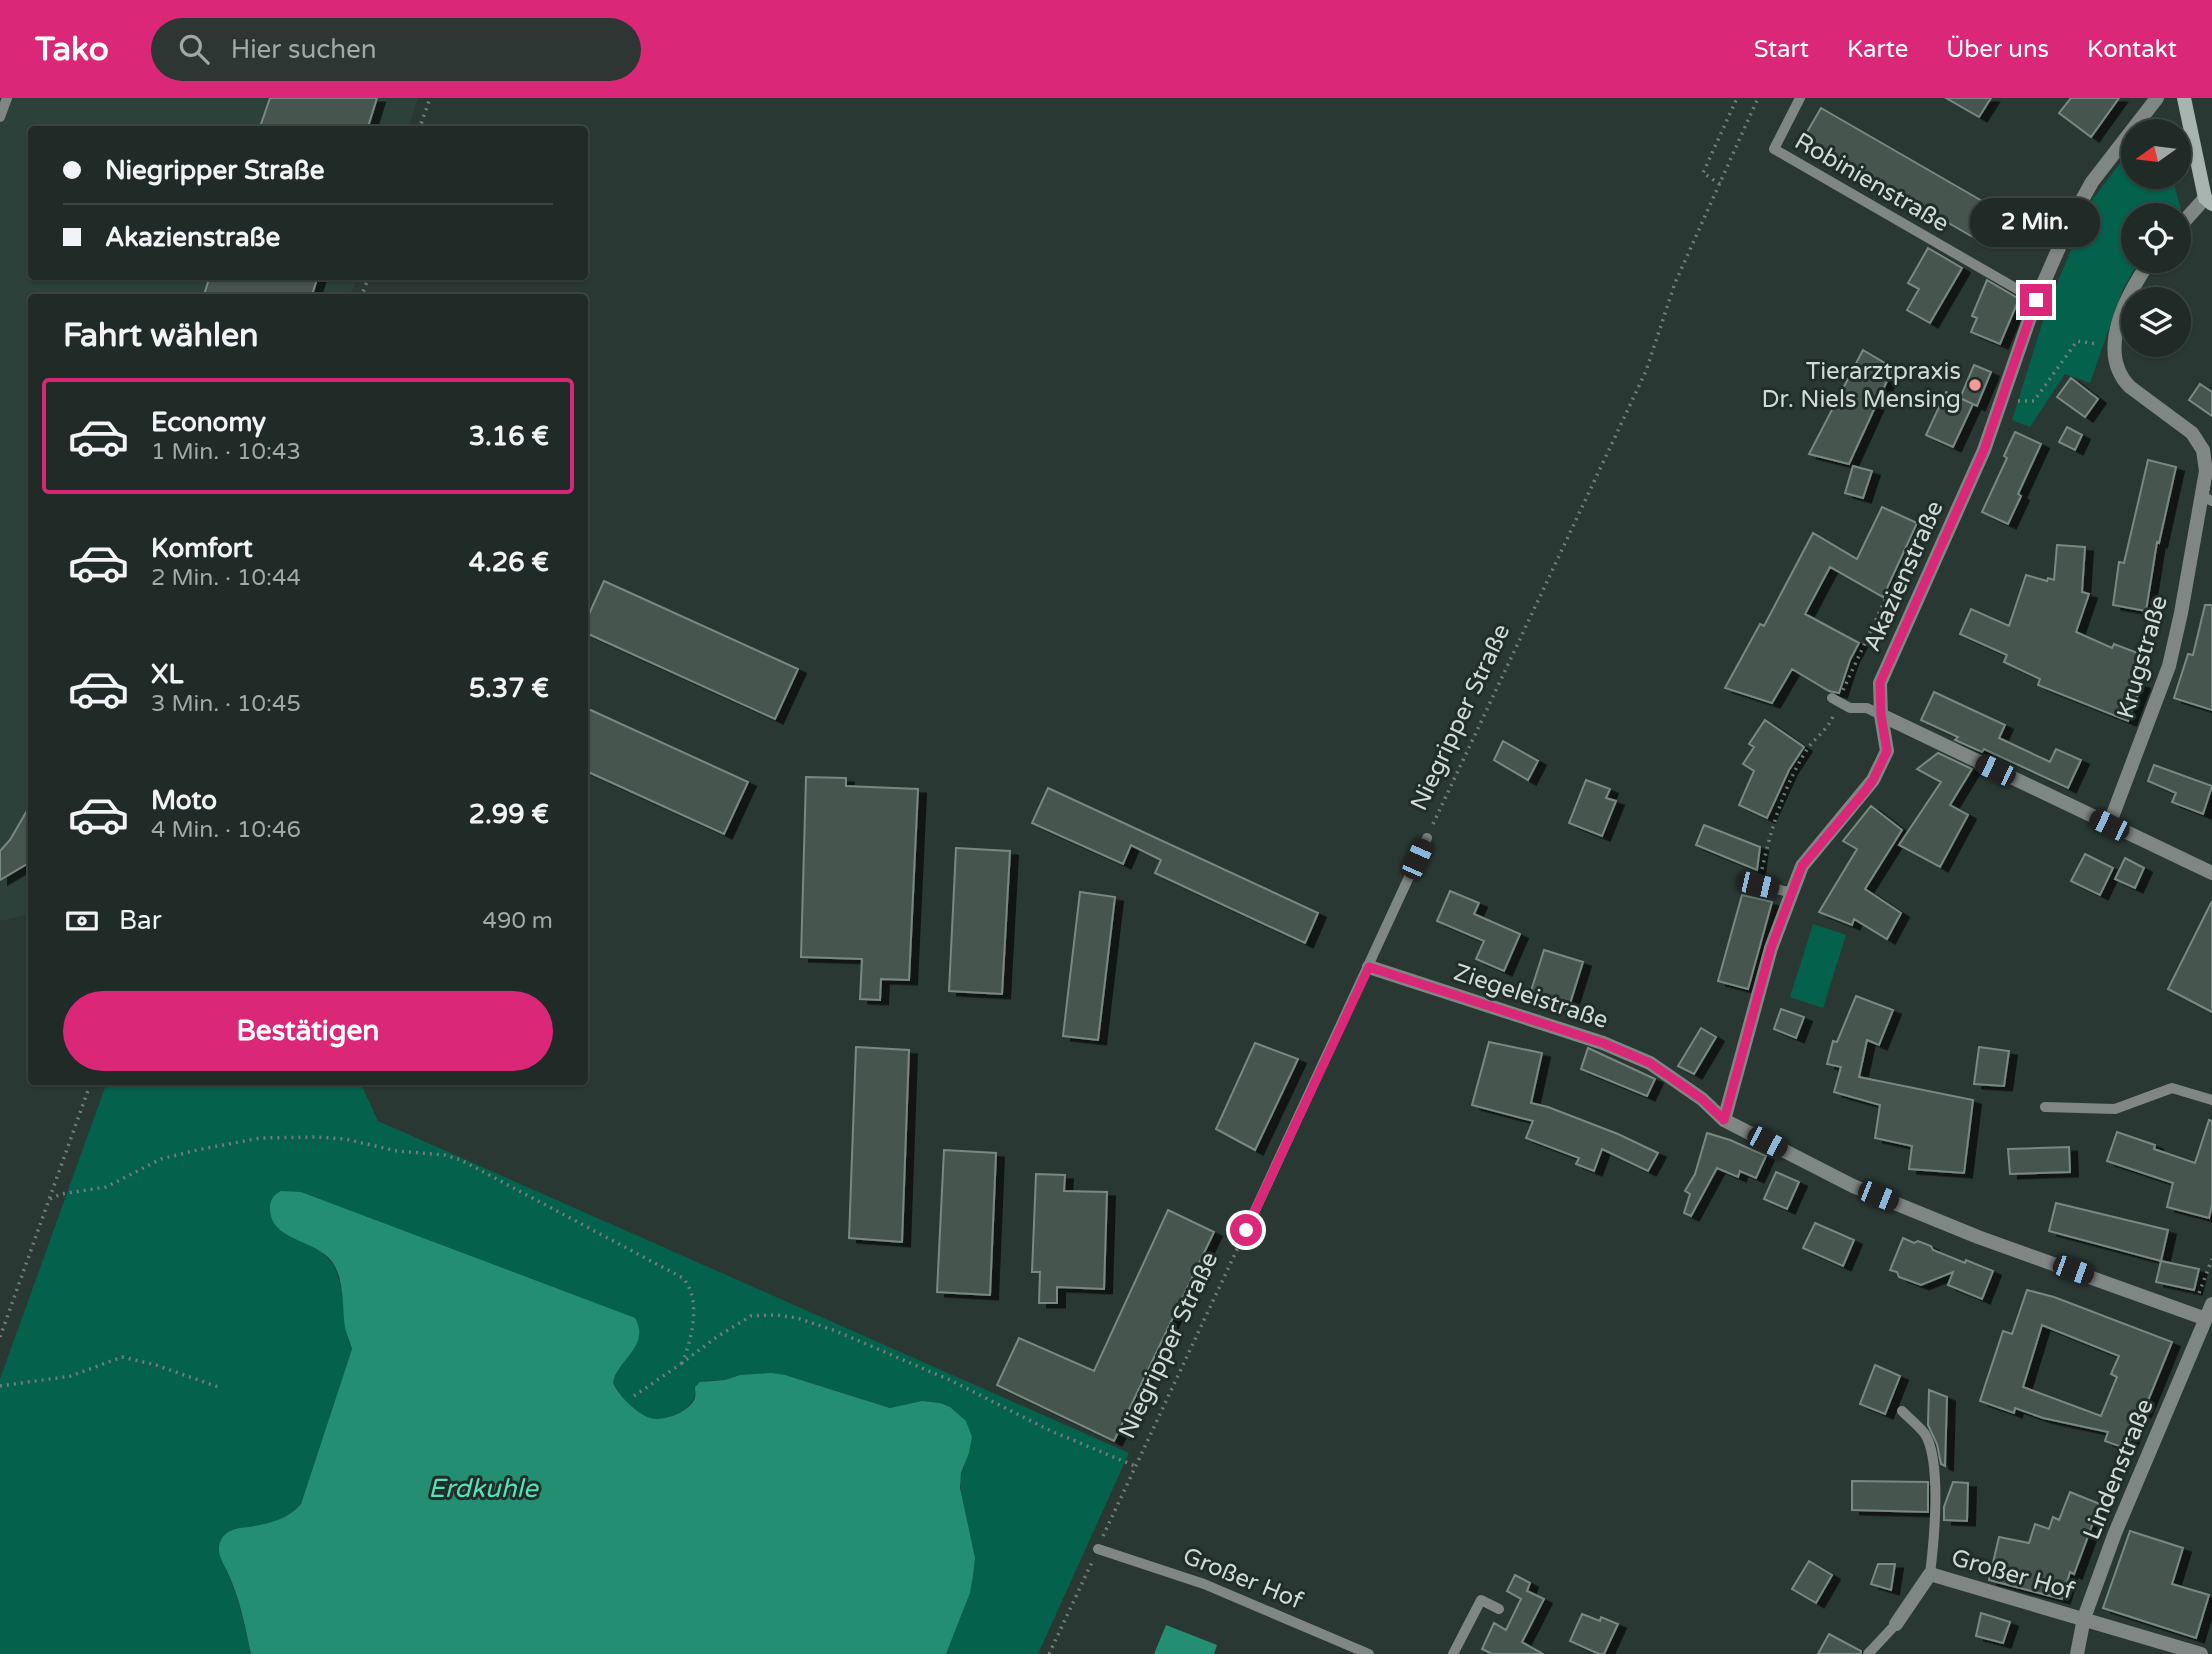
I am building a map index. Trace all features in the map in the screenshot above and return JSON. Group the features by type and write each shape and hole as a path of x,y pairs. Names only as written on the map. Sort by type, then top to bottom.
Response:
{"street":[{"name":"Akazienstraße","path":"1724,1120 1771,948 1802,866 1873,780 1887,751 1881,715 1880,683 1984,450 2036,300 2081,200 2105,164 2157,98"},
{"path":"2184,98 2208,201 2191,216"},
{"path":"2114,346 2127,303 2143,273"},
{"name":"Krugstraße","path":"2109,825 2169,666 2207,499 2205,459 2198,440 2125,383 2115,366 2114,346"},
{"path":"1881,715 2212,873"},
{"name":"Ziegeleistraße","path":"1369,967 1603,1043 1650,1063 1702,1099 1724,1120 1853,1186 1978,1237 2206,1319"},
{"name":"Lindenstraße","path":"2077,1654 2084,1618 2132,1490 2212,1304"},
{"name":"Großer Hof","path":"1896,1624 1930,1574 2201,1654"}],"lane":[{"path":"0,117 7,98"},
{"name":"Robinienstraße","path":"1800,98 1774,149 2036,300"},
{"path":"1835,700 1850,708 1867,708 1881,715"},
{"name":"Niegripper Straße","path":"1246,1230 1427,838"},
{"path":"1756,884 1792,892"},
{"path":"2045,1107 2115,1109 2172,1088 2212,1100"},
{"name":"Großer Hof","path":"1902,1411 1925,1434 1932,1457 1934,1541 1930,1574"},
{"name":"Großer Hof","path":"1098,1549 1204,1584 1369,1654"},
{"path":"1452,1654 1481,1600 1500,1609"},
{"name":"Großer Hof","path":"1868,1654 1896,1624"}],"path":[{"path":"420,126 430,98"},
{"path":"1720,184 1703,173 1737,98"},
{"name":"Niegripper Straße","path":"1427,838 1646,371 1675,283 1758,98"},
{"path":"2001,400 2034,401 2077,341 2114,346"},
{"path":"1756,884 1792,775 1808,747 1830,723 1835,700 1886,598"},
{"path":"0,1337 90,1085"},
{"path":"50,1199 61,1194 106,1187 144,1166 179,1154 260,1139 330,1137 397,1151 453,1157 503,1180 683,1278 691,1292 693,1309 691,1334 682,1363"},
{"name":"Niegripper Straße","path":"1049,1654 1246,1230"},
{"path":"2191,1313 2212,1259"},
{"path":"634,1396 718,1336 751,1316 777,1315 797,1318 826,1328 952,1381 1051,1431 1135,1466"},
{"path":"0,1386 71,1376 122,1357 156,1365 221,1388"}],"shaded area":[{"path":"0,98 418,98 409,126 28,126 28,280 356,280 351,294 28,294 28,915 0,921"},
{"path":"2121,162 2121,189 2175,189 2179,203 2121,203 2121,273 2132,273 2124,287 2121,287 2121,295 2090,383 2065,374 2030,427 2012,420 2048,305 2092,200"},
{"path":"1813,924 1846,935 1823,1008 1790,997"},
{"path":"106,1085 361,1085 378,1121 1129,1453 1038,1654 946,1654 970,1593 960,1480 972,1437 962,1417 940,1403 922,1401 891,1408 785,1375 740,1375 725,1380 705,1381 695,1390 686,1409 663,1419 649,1418 628,1403 613,1383 634,1348 637,1321 287,1235 320,1250 334,1265 342,1289 346,1332 352,1349 301,1504 290,1514 277,1520 230,1531 219,1546 220,1556 238,1602 251,1654 0,1654 0,1379"}],"water":[{"name":"Erdkuhle","path":"281,1191 301,1192 635,1318 639,1337 613,1383 628,1404 650,1418 669,1417 688,1408 695,1398 695,1387 700,1382 771,1373 890,1408 922,1401 950,1407 966,1421 972,1437 961,1473 960,1488 975,1558 970,1593 946,1654 251,1654 239,1602 220,1556 219,1546 230,1531 277,1520 290,1514 301,1504 352,1349 345,1328 340,1278 333,1263 317,1249 286,1234 272,1219 271,1202"},
{"path":"1166,1625 1217,1645 1214,1654 1154,1654"}],"building":[{"path":"270,98 377,98 368,126 260,126"},
{"path":"1946,98 1991,98 1979,117"},
{"path":"2071,98 2119,98 2091,137 2059,113"},
{"path":"1821,108 1996,209 1978,240 1803,139"},
{"path":"1928,248 1962,268 1930,323 1907,310 1919,289 1908,283"},
{"path":"209,280 317,280 312,294 204,294"},
{"path":"1987,280 2019,299 2000,344 1971,332 1977,318 1972,316"},
{"path":"1863,350 1893,368 1849,464 1809,454"},
{"name":"Tierarztpraxis Dr. Niels Mensing","path":"1974,365 1991,372 1977,406 1960,398"},
{"path":"2071,378 2098,399 2085,417 2057,397"},
{"path":"2200,384 2212,392 2212,416 2189,400"},
{"path":"1946,392 1973,404 1953,447 1926,435"},
{"path":"2067,427 2082,435 2075,450 2059,442"},
{"path":"2015,432 2041,444 2018,494 2021,496 2008,524 1982,512 2007,458 2004,456"},
{"path":"2148,460 2176,467 2159,543 2157,542 2146,611 2113,605 2119,562 2124,563"},
{"path":"1853,466 1872,471 1863,498 1845,493"},
{"path":"1882,507 1917,523 1883,597 1830,567 1805,614 1859,643 1839,693 1829,691 1792,669 1772,703 1725,688 1760,624 1764,626 1813,533 1857,559"},
{"path":"2057,545 2085,547 2082,592 2089,594 2076,632 2112,648 2114,644 2143,655 2133,681 2142,684 2128,721 2038,685 2040,679 2004,662 2007,655 1960,634 1971,609 2009,626 2026,575 2047,581 2048,578 2054,580"},
{"path":"604,581 798,669 775,719 588,634 588,616"},
{"path":"2205,605 2212,605 2212,710 2174,698 2188,654 2193,655"},
{"path":"1934,692 2005,725 1999,738 2050,762 2056,749 2081,760 2068,788 1984,749 1982,752 1955,740 1958,737 1921,720"},
{"path":"588,709 748,782 724,834 588,772"},
{"path":"1765,720 1804,747 1789,770 1767,818 1739,805 1754,771 1743,764 1754,747 1749,744"},
{"path":"1503,741 1538,761 1528,780 1494,760"},
{"path":"1938,753 1972,769 1950,805 1968,815 1940,867 1899,845 1941,782 1917,769"},
{"path":"2154,765 2212,786 2203,814 2172,802 2176,793 2148,781"},
{"path":"806,777 846,778 846,786 918,789 909,980 881,979 880,1000 860,999 862,959 801,957"},
{"path":"1586,780 1610,789 1606,798 1616,801 1602,836 1569,823"},
{"path":"1048,788 1318,913 1305,943 1155,873 1161,860 1131,845 1123,864 1032,823"},
{"path":"1871,806 1902,830 1865,889 1901,913 1887,939 1854,919 1852,925 1819,912 1857,849 1843,841"},
{"path":"28,809 28,863 0,880 0,851 10,840"},
{"path":"1704,825 1760,847 1757,870 1696,845"},
{"path":"956,848 1010,851 1002,994 949,991"},
{"path":"2085,854 2113,868 2100,895 2071,881"},
{"path":"2125,858 2144,868 2135,888 2115,879"},
{"path":"1450,891 1479,903 1474,914 1520,934 1504,971 1476,959 1484,941 1437,921"},
{"path":"1080,892 1115,897 1098,1040 1063,1036"},
{"path":"1742,895 1772,902 1748,989 1718,981"},
{"path":"2212,901 2212,1012 2168,989"},
{"path":"1544,950 1583,962 1568,1010 1529,997"},
{"path":"1856,996 1893,1010 1879,1045 1867,1040 1859,1077 1973,1100 1964,1173 1909,1169 1912,1146 1875,1138 1880,1105 1834,1092 1841,1067 1827,1064 1833,1041 1837,1042"},
{"path":"1781,1009 1804,1017 1796,1038 1774,1029"},
{"path":"1701,1028 1716,1037 1694,1074 1678,1066"},
{"path":"1489,1042 1542,1053 1531,1103 1618,1134 1658,1153 1648,1171 1602,1149 1594,1171 1576,1164 1579,1158 1526,1138 1533,1121 1472,1105"},
{"path":"1255,1043 1298,1059 1255,1150 1216,1129"},
{"path":"856,1047 909,1050 902,1242 849,1238"},
{"path":"1979,1047 2009,1051 2004,1086 1974,1084"},
{"path":"1588,1048 1655,1079 1647,1096 1581,1069"},
{"path":"2209,1120 2212,1121 2212,1205 2209,1218 2167,1207 2173,1183 2107,1161 2117,1132 2155,1145 2154,1149 2195,1163"},
{"path":"1707,1133 1766,1156 1756,1178 1740,1171 1738,1177 1717,1168 1691,1216 1684,1213 1690,1194 1685,1191 1695,1174"},
{"path":"2069,1147 2070,1172 2010,1174 2008,1149"},
{"path":"944,1150 996,1153 990,1295 937,1292"},
{"path":"1776,1172 1799,1182 1787,1209 1764,1199"},
{"path":"1036,1174 1065,1175 1064,1191 1107,1192 1104,1289 1057,1287 1057,1303 1039,1303 1040,1272 1032,1272"},
{"path":"2056,1203 2168,1230 2161,1261 2049,1231"},
{"path":"1168,1210 1214,1232 1114,1441 997,1385 1019,1338 1094,1371"},
{"path":"1815,1223 1854,1240 1843,1266 1803,1248"},
{"path":"1903,1238 1914,1243 1918,1241 1965,1263 1966,1260 1993,1271 1982,1299 1948,1285 1953,1272 1921,1285 1899,1277 1897,1272 1890,1270"},
{"path":"2161,1261 2199,1269 2194,1290 2156,1282"},
{"path":"2027,1290 2054,1297 2172,1342 2143,1413 2140,1412 2127,1449 2105,1441 2108,1432 2043,1418 2015,1408 2014,1413 1980,1401 2003,1331 2012,1334","holes":["2042,1325 2119,1356 2111,1374 2117,1377 2101,1416 2023,1387"]},
{"path":"1875,1365 1900,1376 1885,1414 1860,1404"},
{"path":"1929,1390 1947,1397 1945,1466 1941,1464 1937,1444 1928,1425"},
{"path":"1852,1481 1928,1482 1928,1512 1852,1510"},
{"path":"1953,1482 1968,1483 1967,1521 1944,1520 1944,1507"},
{"path":"2070,1492 2100,1504 2074,1574 2070,1572 2062,1599 1989,1580 1999,1537 2029,1543 2035,1524 2049,1529 2053,1517 2059,1520"},
{"path":"2130,1531 2183,1548 2172,1584 2209,1595 2196,1638 2103,1608"},
{"path":"1809,1561 1832,1575 1816,1603 1792,1589"},
{"path":"1878,1564 1895,1564 1891,1590 1871,1584"},
{"path":"1515,1575 1530,1583 1527,1591 1544,1599 1522,1642 1543,1654 1492,1654 1482,1649 1494,1623 1506,1630 1521,1599 1507,1591"},
{"path":"1981,1613 2010,1622 2003,1643 1976,1636"},
{"path":"1582,1614 1600,1621 1601,1617 1618,1624 1604,1654 1570,1641"},
{"path":"1829,1634 1861,1651 1861,1654 1818,1654"}],"place":[{"name":"Tierarztpraxis Dr. Niels Mensing","path":"1975,385"}],"route":[{"path":"1246,1230 1369,967 1603,1043 1650,1063 1702,1099 1724,1120 1771,948 1802,866 1857,802 1873,780 1887,751 1881,715 1880,683 1984,450 2036,300"}]}
